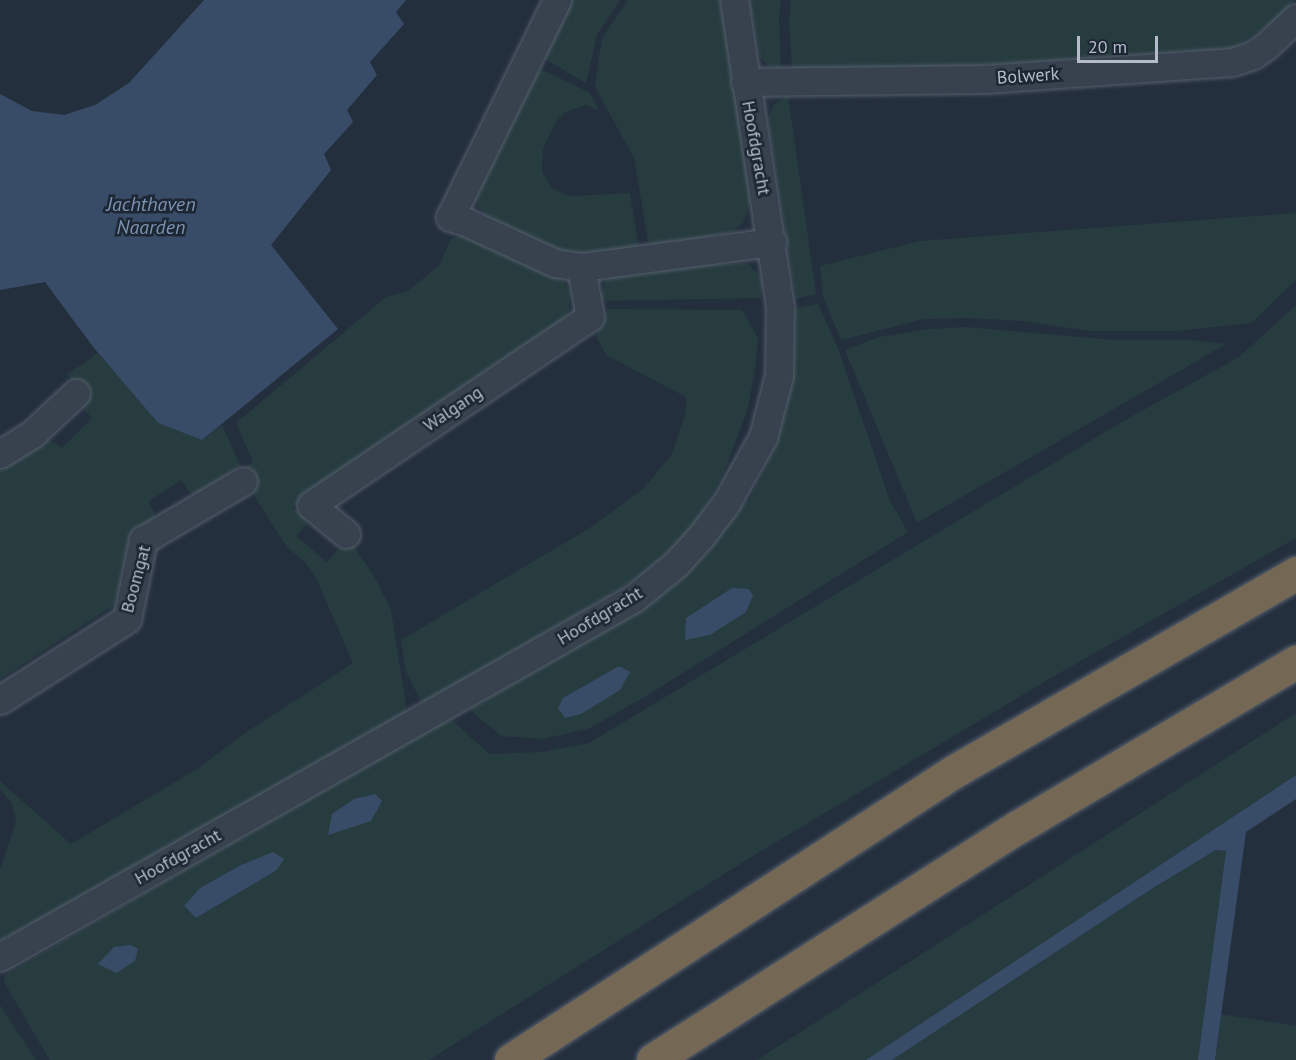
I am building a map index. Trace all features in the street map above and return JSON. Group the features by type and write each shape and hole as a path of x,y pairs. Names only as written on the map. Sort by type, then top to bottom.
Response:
{"highway":[{"path":"511,1060 953,772 1296,573"},
{"path":"653,1060 1016,828 1296,662"}],"street":[{"path":"556,0 450,217 555,263 581,267 772,242"},
{"name":"Hoofdgracht","path":"0,957 634,598 676,564 725,505 763,437 773,407 779,375 781,333 772,242 745,82 734,0"},
{"name":"Bolwerk","path":"745,82 985,79 1232,62 1252,55 1270,43 1296,18"},
{"name":"Walgang","path":"346,534 311,505 590,317 581,267"},
{"path":"0,454 32,434 76,393"},
{"name":"Boomgat","path":"0,700 127,619 144,540 243,481"}],"green space":[{"path":"570,0 620,0 597,35 586,83 542,57"},
{"path":"628,0 721,0 754,192 743,223 732,232 649,247 634,158 595,87 602,38"},
{"path":"749,0 781,0 779,18 781,69 768,66 760,57"},
{"path":"791,0 1295,0 1274,21 1234,48 914,70 803,71 792,68 789,20"},
{"path":"534,66 589,92 599,110 586,105 565,112 555,123 543,149 542,172 553,189 570,196 630,193 639,248 575,257 553,251 489,218 478,207 473,197"},
{"path":"788,95 816,294 796,299 768,118 774,105"},
{"path":"1296,213 1296,280 1251,323 1177,331 1089,331 1023,321 968,318 924,319 841,340 823,297 820,266 920,241"},
{"path":"466,234 559,275 570,290 569,311 561,322 292,507 305,517 307,524 296,536 327,562 339,548 344,549 351,542 377,581 391,610 407,712 82,897 0,940 0,870 16,822 12,804 0,789 0,781 71,844 197,769 239,737 353,663 317,580 305,562 287,547 251,491 257,486 246,467 253,462 236,423 386,297 406,292 424,278 440,264 451,239"},
{"path":"747,263 762,278 761,298 599,301 606,280 625,269"},
{"path":"818,304 839,351 890,501 908,532 648,695 590,728 543,739 501,736 469,709 639,610 671,586 709,549 742,505 749,500 769,457 786,404 795,342 796,308"},
{"path":"1296,305 1296,538 1056,675 756,854 429,1060 50,1060 5,984 4,978 8,973 449,717 489,754 542,752 589,743 1120,423 1239,357","holes":["239,866 277,870 196,918 184,907 200,888"]},
{"path":"608,309 742,310 758,338 755,368 748,408 723,475 697,521 682,539 641,575 582,612 422,703 406,672 401,640 588,529 642,490 672,454 686,411 686,397 606,355 596,336"},
{"path":"966,327 1114,340 1190,340 1226,344 917,523 845,350 879,337 929,329"},
{"path":"98,353 158,423 202,440 222,425 240,465 196,494 190,493 181,480 148,502 155,514 154,522 129,539 114,605 0,679 0,466 46,437 62,448 92,418 79,404 85,396 67,375"},
{"path":"1296,713 1296,775 866,1060 757,1060"},
{"path":"1216,850 1226,851 1198,1060 892,1060 1153,888"},
{"path":"0,1005 36,1060 0,1060"},
{"path":"1221,1014 1296,1026 1296,1060 1215,1060"}],"water":[{"name":"Jachthaven Naarden","path":"204,0 406,0 396,12 404,24 370,62 377,75 347,110 353,122 324,154 331,170 271,245 338,329 202,440 158,423 94,348 45,282 0,290 0,94 32,111 64,115 95,105 129,83"},
{"path":"732,588 749,589 753,596 746,612 710,635 685,640 686,618"},
{"path":"619,666 630,672 620,690 581,714 565,718 558,708 563,698"},
{"path":"1296,775 1296,799 1246,832 1215,1060 1198,1060 1226,851 1216,850 1153,888 892,1060 866,1060"},
{"path":"375,794 382,801 371,821 328,835 332,814 354,799"},
{"path":"273,852 284,859 277,870 196,918 184,906 200,888 239,866"},
{"path":"131,945 138,949 135,961 116,973 98,964 114,947"}]}
